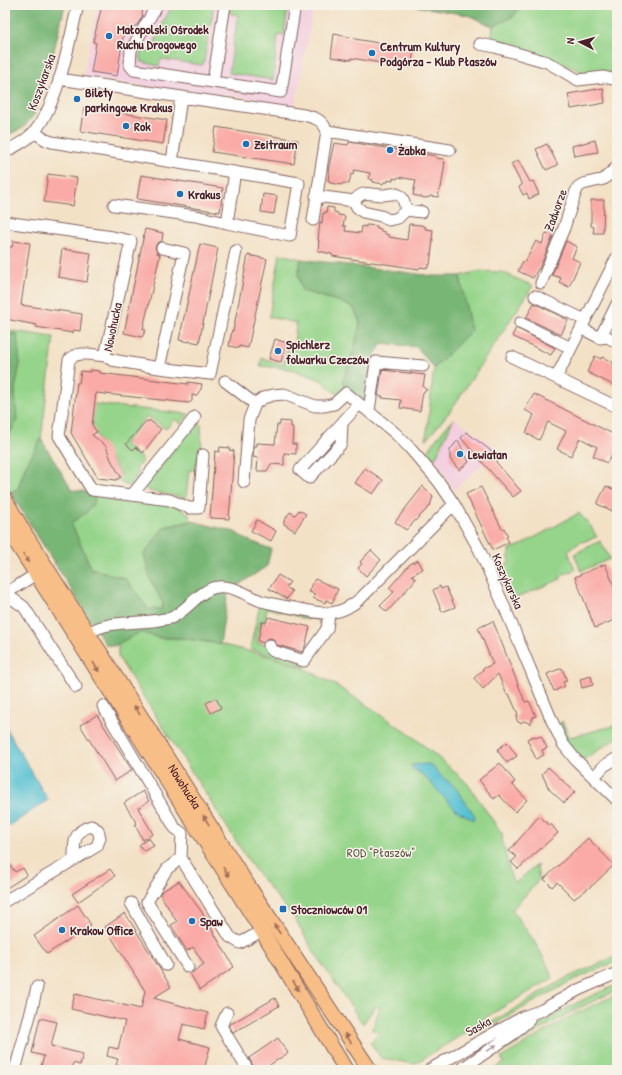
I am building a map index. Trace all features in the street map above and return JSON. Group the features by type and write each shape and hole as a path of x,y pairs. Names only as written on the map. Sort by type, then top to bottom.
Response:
{"main road":[{"name":"Nowohucka","path":"5,499 24,532 242,876 370,1070"},
{"name":"Nowohucka","path":"5,525 262,930 346,1070"}],"street":[{"name":"Koszykarska","path":"5,152 34,132 47,113 59,79 78,5"},
{"path":"157,5 131,50 130,65 134,70 281,92 294,5"},
{"path":"213,82 224,5"},
{"path":"480,44 547,62 578,80 604,77 617,80"},
{"path":"59,79 304,115 319,119 324,124 327,131 313,220"},
{"path":"172,162 181,97"},
{"path":"327,131 450,150"},
{"path":"34,132 52,142 299,183 290,236 196,216 114,205"},
{"name":"Zadworze","path":"541,283 564,228 578,187 583,184 604,179 617,168"},
{"path":"227,223 235,172"},
{"path":"354,201 359,195 366,193 383,195 394,194 399,195 403,199 406,210"},
{"path":"316,196 354,201"},
{"path":"354,201 357,207 363,212 381,216 389,220 398,218 406,210"},
{"path":"406,210 422,212"},
{"name":"Nowohucka","path":"5,222 113,237 131,241 105,356 112,360 159,368 210,374 236,251"},
{"path":"159,368 184,253 162,248"},
{"path":"556,378 617,257"},
{"path":"535,296 583,324 600,338 607,337 617,342"},
{"path":"600,338 617,304"},
{"path":"520,323 571,348"},
{"path":"105,356 77,354 72,356 69,360 59,436 92,490 170,500 189,508 199,508 203,455"},
{"path":"512,357 617,407"},
{"path":"369,411 376,362 422,366"},
{"path":"225,381 255,404 249,420 244,482"},
{"name":"Koszykarska","path":"255,404 263,398 284,394 315,406 325,406 334,404 346,393 369,411 418,456 440,482 479,549 561,740 567,750 617,800"},
{"path":"342,423 341,444 309,478 300,470 342,423 359,404"},
{"path":"132,495 195,417"},
{"path":"88,633 103,626 170,618 184,610 203,593 218,587 235,590 261,601 310,612 327,614 341,611 355,603 454,504"},
{"path":"36,574 6,594 24,607 76,687"},
{"path":"308,640 312,640 322,626 327,614"},
{"path":"269,645 273,651 304,661 327,629 327,614"},
{"path":"103,706 175,828 182,833 181,858 230,937 240,943 262,930"},
{"path":"594,777 604,766 617,758"},
{"path":"181,858 167,868 147,902 188,967"},
{"path":"5,901 74,860"},
{"path":"131,903 166,965"},
{"name":"Saska","path":"429,1070 524,1017 542,1010 578,990 617,973"},
{"path":"15,1070 37,987"},
{"name":"Saska","path":"460,1070 513,1034 542,1010"},
{"path":"227,1012 221,1026 248,1070"}],"shaded area":[{"path":"98,5 314,5 295,106 223,94 222,97 83,77"},
{"path":"454,418 499,450 454,490 435,459"}],"green space":[{"path":"5,5 65,5 52,58 34,115 23,128 5,136"},
{"path":"173,5 214,5 204,62 202,65 161,59 159,66 142,62 140,55 142,49 151,52 163,22"},
{"path":"232,5 285,5 288,8 284,35 278,35 273,80 229,73 238,15 229,13"},
{"path":"410,5 617,5 617,38 615,38 617,76 604,73 583,74 577,69 491,41 493,26 468,15"},
{"path":"410,5 522,5 513,17 493,26 468,15"},
{"path":"280,254 301,259 298,274 302,291 338,301 354,308 360,323 354,350 343,380 345,388 337,394 321,380 291,369 260,366 262,358 283,365 289,344 294,345 296,323 269,317"},
{"path":"301,259 433,276 460,276 471,331 434,368 417,347 382,343 372,360 366,403 345,388 343,380 354,350 360,323 354,308 338,301 302,291 298,274"},
{"path":"479,271 502,272 533,286 451,410 426,440 434,368 471,331 460,276"},
{"path":"5,330 54,337 41,439 25,467 18,489 10,492 5,484"},
{"path":"5,333 17,334 20,364 15,389 17,421 7,438 5,438"},
{"path":"94,404 189,414 181,424 175,419 166,429 147,416 124,444 143,460 136,469 140,472 129,487 116,480 121,476 92,428"},
{"path":"454,418 435,459 430,456 428,451"},
{"path":"195,420 201,425 202,455 198,455 196,470 189,470 186,498 149,491 145,487"},
{"path":"41,439 72,490 92,492 95,501 87,512 71,523 91,568 126,579 148,609 161,609 163,603 150,579 144,554 164,527 192,521 235,532 245,539 271,549 267,566 228,592 220,644 181,638 160,638 140,632 114,646 106,645 10,492 18,489 25,467"},
{"path":"92,492 170,502 188,513 192,521 164,527 150,579 163,603 161,609 147,609 126,579 91,568 71,523 87,512"},
{"path":"579,513 590,525 597,537 579,543 568,551 575,570 561,575 561,579 513,599 506,592 500,576 501,567 509,563 509,549 519,546"},
{"path":"600,541 610,559 581,571 574,554"},
{"path":"260,604 309,613 308,620 267,608 264,622 261,621 257,642 265,644 306,665 305,667 250,649"},
{"name":"ROD \"Płaszów\"","path":"140,632 160,638 181,638 220,644 272,657 304,668 337,686 382,715 416,739 446,764 467,783 503,835 502,839 511,877 515,883 537,865 539,880 512,910 535,942 553,978 488,1016 470,1030 414,1064 381,1058 370,1042 380,1033 372,1030 380,1007 375,1007 363,1024 312,949 295,919 254,869 118,657 118,643"},
{"path":"562,721 570,737 617,725 617,738 583,760 569,744 561,729 560,724"},
{"path":"617,956 617,961 569,982 497,1023 467,1037 566,978"},
{"path":"617,985 617,990 573,1011 498,1055 518,1038 549,1018 587,998"},
{"path":"617,994 617,1070 493,1070 504,1063 501,1058 569,1017"}],"water":[{"path":"5,726 48,800 5,829"},
{"path":"411,765 431,765 441,776 454,786 475,816 474,820 456,810 423,775 412,768"}],"building":[{"name":"Małopolski Ośrodek Ruchu Drogowego","path":"102,5 143,5 142,17 137,25 124,31 117,76 91,72 96,43 93,42"},
{"name":"Centrum Kultury Podgórza - Klub Płaszów","path":"334,34 414,49 411,68 351,58 351,60 331,57"},
{"path":"603,88 605,103 571,109 568,94"},
{"path":"84,107 167,120 163,144 80,131"},
{"path":"216,127 298,140 294,164 212,152"},
{"path":"595,140 598,152 574,156 572,146"},
{"path":"349,142 436,156 436,158 444,159 443,162 445,162 441,188 438,197 430,196 425,198 413,195 416,180 398,177 397,179 393,178 393,181 388,180 388,182 384,182 383,184 373,182 373,180 369,179 370,173 354,170 353,175 351,174 349,184 343,183 342,185 330,183 330,181 328,181 328,171 334,143 348,145"},
{"path":"547,144 558,165 546,170 536,149"},
{"path":"518,160 530,182 533,181 539,194 529,199 527,193 523,195 519,187 522,185 511,164"},
{"path":"48,174 77,178 73,206 44,202"},
{"name":"Krakus","path":"141,175 223,188 220,212 137,199"},
{"path":"263,194 277,196 274,214 261,212"},
{"path":"591,200 604,200 603,233 593,233 594,227 591,226"},
{"path":"327,207 334,208 334,212 338,213 338,215 345,216 343,226 346,226 345,231 361,233 362,226 377,226 377,228 381,229 380,231 385,232 385,234 389,235 389,237 407,240 409,224 421,225 426,227 425,229 433,230 430,265 428,265 428,268 420,267 419,269 332,256 332,254 318,251 320,222 322,223 323,213 326,213"},
{"path":"145,229 163,233 162,241 157,243 155,247 157,253 160,255 143,329 146,330 142,337 124,333"},
{"path":"546,233 553,236 539,269 533,278 518,271 523,261 525,262 536,241 542,244"},
{"path":"13,241 30,243 21,305 82,314 80,331 73,330 73,333 36,327 37,325 5,319 5,276 9,247 12,247"},
{"path":"566,241 577,247 572,258 580,262 569,287 559,282 561,278 552,275"},
{"path":"200,244 218,248 199,343 179,340"},
{"path":"62,249 91,253 87,282 58,277"},
{"path":"248,255 267,259 248,348 239,346 239,348 229,346"},
{"path":"534,303 568,320 561,335 526,318"},
{"path":"516,328 555,348 551,355 512,336"},
{"name":"Spichlerz folwarku Czeczów","path":"275,339 287,343 281,362 269,359"},
{"path":"595,356 601,359 602,357 614,363 613,365 617,367 617,387 587,372"},
{"path":"90,370 100,371 100,373 188,384 188,382 202,384 201,389 196,396 192,395 192,401 189,403 96,393 92,425 97,432 92,435 106,446 111,460 121,477 116,480 98,478 71,433 77,383 79,383 81,371 90,372"},
{"path":"382,370 425,375 423,387 427,390 423,392 420,411 400,408 401,400 382,398 383,396 378,396"},
{"path":"534,394 617,436 617,456 612,454 607,463 593,456 597,447 580,438 571,456 557,449 566,431 548,422 539,440 526,433 534,415 525,410"},
{"path":"149,420 161,429 143,453 136,447 133,450 126,444 146,421 148,422"},
{"path":"280,421 291,422 291,427 293,427 292,444 296,444 296,454 284,453 284,465 271,464 267,471 257,471 258,458 253,457 254,446 257,446 257,443 275,444 277,425 280,425"},
{"path":"466,432 490,450 498,460 496,462 521,491 513,497 461,438"},
{"name":"Lewiatan","path":"458,440 469,462 459,470 450,459 450,450"},
{"path":"220,447 230,448 229,450 234,451 229,519 210,518 215,451 219,452"},
{"path":"365,468 383,480 373,494 355,483"},
{"path":"423,486 433,496 430,506 406,530 395,522"},
{"path":"606,486 617,491 617,513 597,504"},
{"path":"481,487 502,529 504,528 508,536 506,537 509,542 493,550 466,494"},
{"path":"299,510 306,514 295,531 284,524 284,521 290,512 295,515"},
{"path":"257,520 276,531 271,541 251,531"},
{"path":"371,550 381,560 366,576 358,568 362,564 360,562"},
{"path":"418,560 423,569 412,575 416,579 387,612 380,606 394,592 389,588 410,564"},
{"path":"605,564 617,593 617,619 595,628 575,577"},
{"path":"278,575 290,582 286,587 292,591 287,599 269,589"},
{"path":"315,579 338,589 332,603 326,600 325,603 313,598 315,594 309,592"},
{"path":"440,586 441,589 446,587 455,607 442,612 433,590"},
{"path":"268,617 310,627 305,647 302,652 277,645 273,639 270,638 266,639 263,643 258,641 262,622 266,623"},
{"path":"493,621 525,702 529,701 536,716 533,717 531,724 524,721 521,723 518,722 516,718 518,714 509,694 507,695 498,674 483,689 474,678 483,670 482,669 493,664 478,628"},
{"path":"562,668 567,681 563,682 565,686 554,691 547,674"},
{"path":"591,676 593,685 582,688 580,679"},
{"path":"216,698 221,708 211,713 206,703"},
{"path":"97,715 132,770 115,781 80,725"},
{"path":"534,736 536,738 541,736 547,748 542,750 544,755 536,759 527,739"},
{"path":"507,742 517,756 507,763 497,750"},
{"path":"500,763 515,782 512,784 527,800 515,812 499,795 494,799 479,780"},
{"path":"548,767 575,792 564,803 549,789 542,774"},
{"path":"143,791 149,801 138,808 153,834 143,840 135,825 137,824 124,803"},
{"path":"539,816 550,826 551,824 558,833 518,869 511,862 517,857 509,851"},
{"path":"149,838 154,846 144,851 139,845"},
{"path":"588,838 614,865 594,884 574,899 557,882 552,887 544,879"},
{"path":"5,857 15,872 23,868 27,875 5,889"},
{"path":"110,869 115,876 78,902 72,894"},
{"name":"Spaw","path":"179,881 201,911 234,967 200,990 190,974 204,964 193,947 187,951 171,925 177,922 160,894"},
{"name":"Krakow Office","path":"78,905 91,925 47,954 34,936"},
{"path":"125,913 171,987 153,998 208,1013 204,1029 183,1024 179,1039 210,1047 204,1070 136,1070 116,1065 118,1059 107,1056 109,1047 118,1049 125,1021 71,1009 75,994 141,1009 145,991 105,927"},
{"path":"275,998 279,1006 233,1033 229,1025"},
{"path":"40,1018 57,1022 51,1046 83,1054 80,1065 73,1063 72,1070 40,1070 44,1056 32,1053"},
{"path":"278,1038 288,1053 262,1070 255,1070 249,1058"}],"place":[{"name":"Małopolski Ośrodek Ruchu Drogowego","path":"109,36"},
{"name":"Centrum Kultury Podgórza - Klub Płaszów","path":"372,53"},
{"name":"Bilety parkingowe Krakus","path":"77,99"},
{"name":"Rok","path":"126,126"},
{"name":"Zeitraum","path":"246,144"},
{"name":"Żabka","path":"390,150"},
{"name":"Krakus","path":"180,194"},
{"name":"Spichlerz folwarku Czeczów","path":"278,351"},
{"name":"Lewiatan","path":"460,454"},
{"name":"Stoczniowców 01","path":"283,909"},
{"name":"Spaw","path":"192,921"},
{"name":"Krakow Office","path":"62,930"}]}
